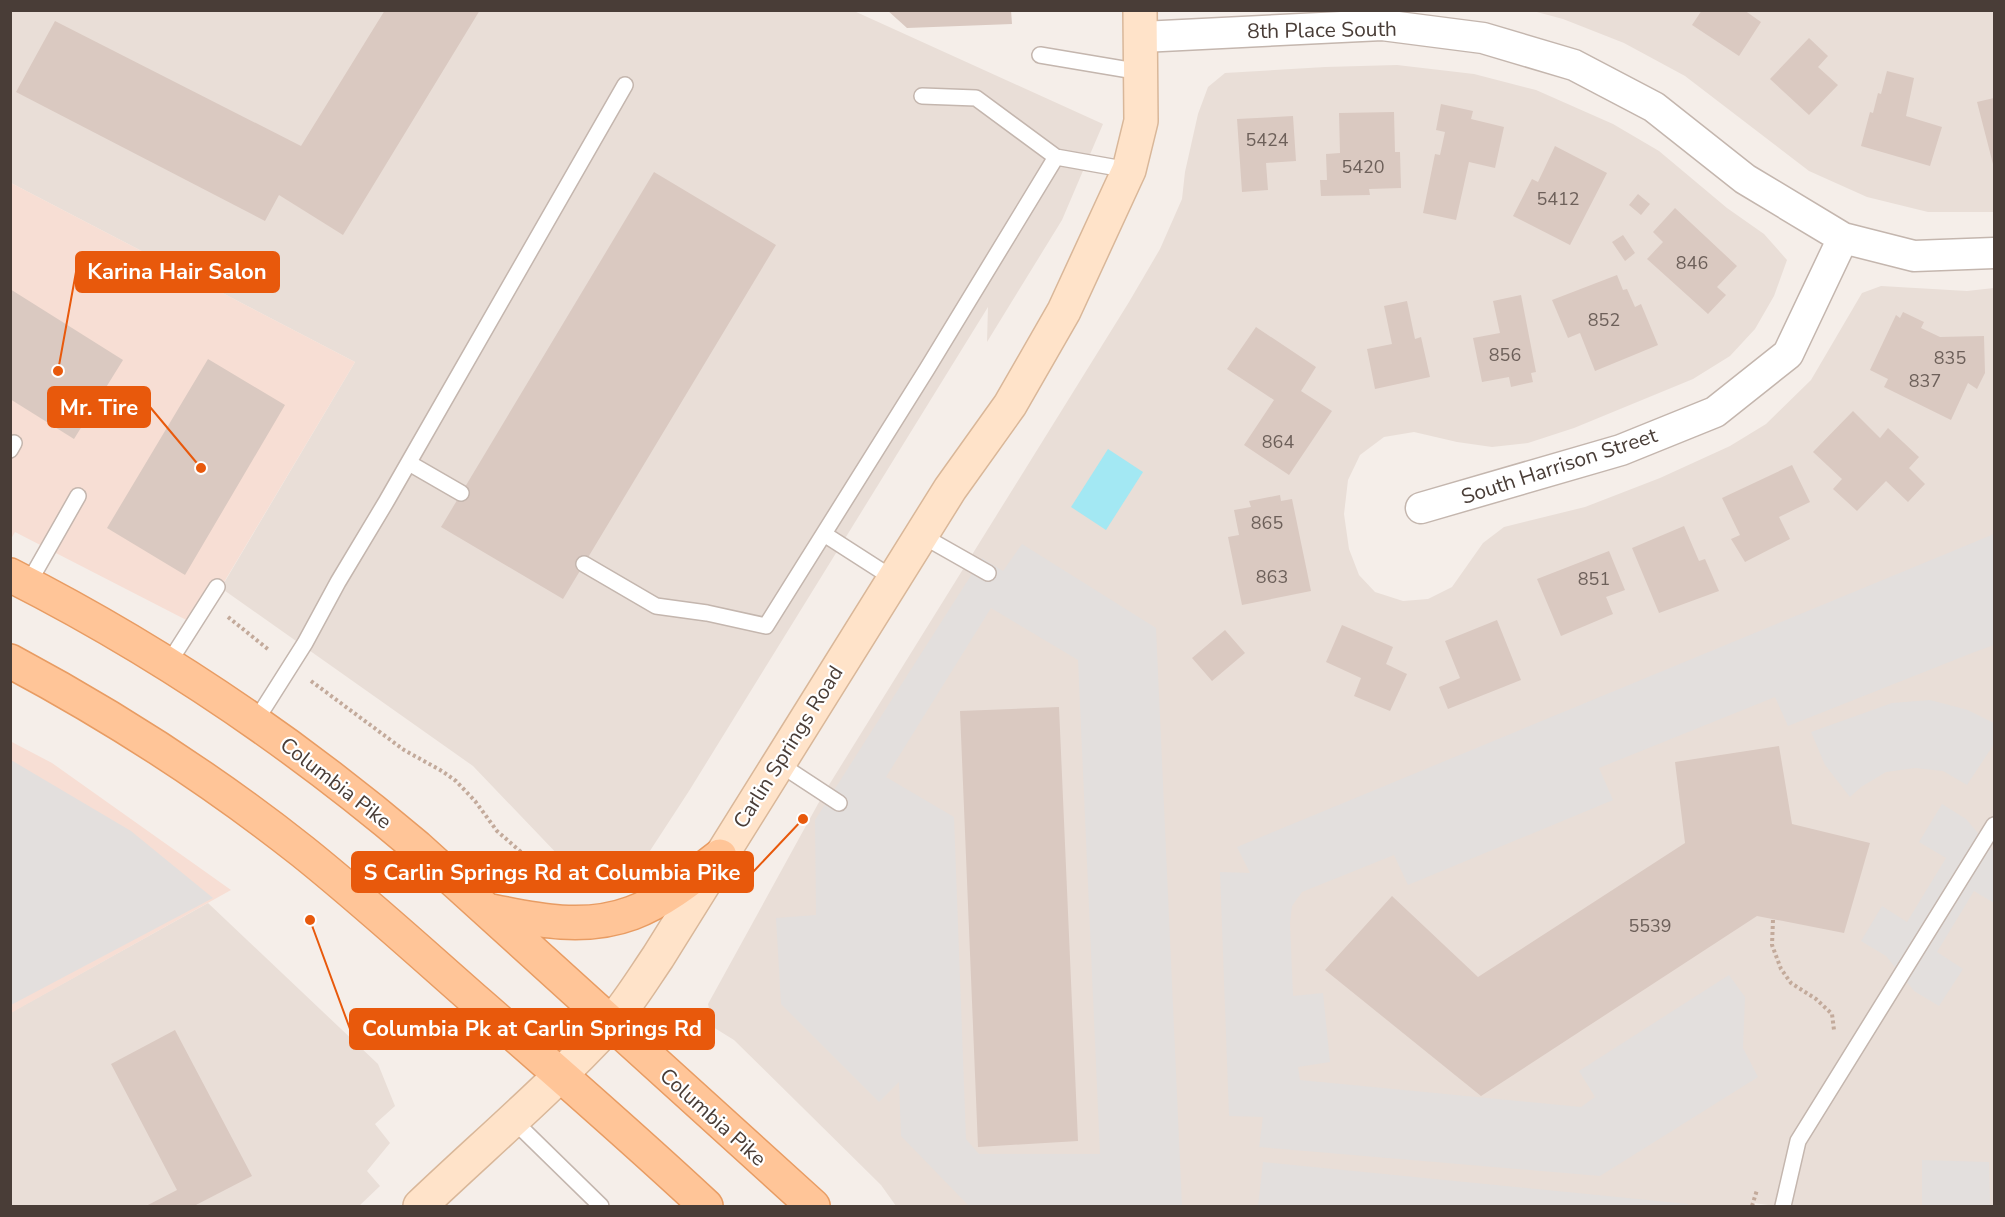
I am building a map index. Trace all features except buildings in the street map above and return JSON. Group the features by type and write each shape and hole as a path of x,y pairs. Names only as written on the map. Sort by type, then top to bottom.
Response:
{"main road":[{"name":"Carlin Springs Road","path":"420,1206 611,1023 658,957 950,489 1010,405 1064,311 1129,170 1141,121 1141,24"},
{"name":"Columbia Pike","path":"19,580 168,664 304,756 362,801 417,847 813,1206"},
{"path":"10,661 79,699 140,737 271,827 340,883 560,1074 706,1206"},
{"path":"487,910 553,922 587,923 616,918 634,913 655,902 720,856"}],"street":[{"name":"8th Place South","path":"1141,24 1382,25 1483,38 1574,65 1654,107 1745,179 1842,238"},
{"path":"1842,238 1914,256 1995,253"},
{"name":"South Harrison Street","path":"1421,508 1621,450 1714,412 1788,354 1842,238"}],"lane":[{"path":"1040,55 1141,72"},
{"path":"255,722 305,643 625,86"},
{"path":"922,96 976,98 1056,157 1129,170"},
{"path":"584,564 656,606 707,613 766,626 1056,157"},
{"path":"409,463 461,493"},
{"path":"19,580 78,496"},
{"path":"824,534 894,579"},
{"path":"921,535 988,573"},
{"path":"168,664 217,587"},
{"path":"778,763 839,803"},
{"path":"1783,1206 1798,1141 1995,825"},
{"path":"512,1119 601,1206"}],"path":[{"path":"225,614 270,651"},
{"path":"311,681 404,750 456,781 511,845 544,872 550,875 562,875"},
{"path":"1773,920 1772,945 1781,969 1791,983 1816,999 1832,1014 1834,1033"},
{"path":"1752,1206 1760,1181"}],"shaded area":[{"path":"10,11 854,11 1103,124 1062,220 987,342 988,307 689,791 644,860 627,869 562,859 473,766 221,588 355,362 11,183"},
{"path":"1533,11 1994,11 1994,212 1928,212 1867,197 1809,171 1685,76 1624,43 1563,19"},
{"path":"1397,65 1474,74 1536,90 1613,124 1659,151 1727,208 1764,234 1787,260 1774,296 1755,329 1730,356 1693,379 1574,428 1528,443 1492,447 1414,432 1384,437 1360,455 1348,480 1344,514 1349,549 1359,575 1375,592 1403,601 1428,599 1452,587 1483,543 1504,527 1585,507 1660,478 1730,446 1766,424 1811,380 1862,293 1881,286 1967,291 1994,288 1994,1206 1776,1206 1753,1203 1752,1206 896,1206 881,1185 734,1040 713,1027 708,1004 824,793 1160,249 1182,199 1185,172 1198,114 1208,87 1225,73"},
{"path":"11,183 355,362 198,626 15,532 11,539"},
{"path":"1994,534 1994,645 1788,726 1775,697 1599,768 1613,800 1408,885 1394,855 1302,892 1292,906 1290,923 1293,996 1323,993 1330,1062 1298,1067 1300,1080 1581,1107 1595,1097 1579,1071 1729,975 1745,997 1743,1048 1758,1077 1600,1176 1259,1147 1263,1117 1229,1116 1220,872 1250,873 1237,847"},
{"path":"1022,544 1156,628 1182,1206 969,1206 901,1136 899,1082 879,1102 781,1004 776,918 816,915 815,820 982,558 1003,571","holes":["991,608 1078,660 1100,1154 979,1154 966,1139 954,817 886,777"]},
{"path":"1930,700 1968,710 1994,723 1994,744 1967,785 1943,771 1915,768 1886,772 1861,787 1850,797 1825,765 1811,732 1892,703"},
{"path":"10,741 52,763 231,890 11,1013"},
{"path":"11,760 131,831 213,898 11,1005"},
{"path":"1942,804 1966,819 1994,852 1994,903 1974,891 1937,952 1963,969 1939,1006 1914,991 1886,956 1861,941 1882,906 1907,922 1946,858 1919,842"},
{"path":"208,903 378,1064 395,1106 375,1124 390,1143 367,1171 380,1186 359,1206 11,1206 10,1013"},
{"path":"1922,1160 1989,1162 1990,1206 1922,1206"},
{"path":"1263,1162 1688,1204 1688,1206 1258,1206"}],"water":[{"path":"1108,449 1143,472 1106,530 1071,507"}],"place":[{"name":"Karina Hair Salon","path":"58,371"},
{"name":"Mr. Tire","path":"201,468"},
{"name":"S Carlin Springs Rd at Columbia Pike","path":"803,819"},
{"name":"Columbia Pk at Carlin Springs Rd","path":"310,920"}]}
